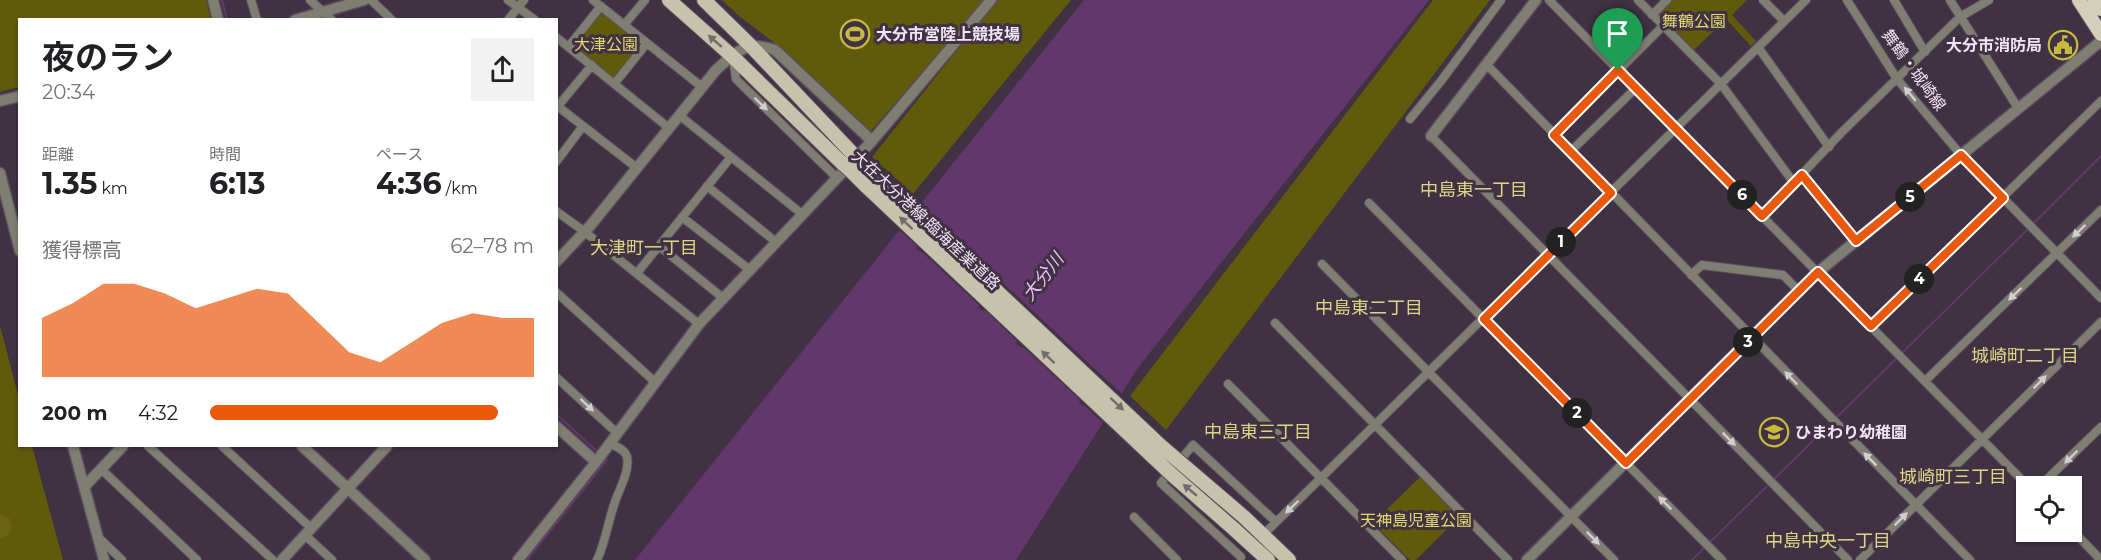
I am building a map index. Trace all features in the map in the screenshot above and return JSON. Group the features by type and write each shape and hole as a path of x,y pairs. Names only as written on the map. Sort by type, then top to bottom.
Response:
{"highway":[{"path":"2079,0 2101,34"},
{"path":"2095,0 2101,9"}],"main road":[{"name":"大在大分港線;臨海産業道路","path":"669,0 852,162 1170,473 1268,560"},
{"name":"大在大分港線;臨海産業道路","path":"704,0 751,46 852,162"},
{"name":"大在大分港線;臨海産業道路","path":"872,182 1289,560"}],"street":[{"path":"213,0 218,18"},
{"path":"252,0 256,18"},
{"path":"310,0 330,18"},
{"path":"301,18 364,0"},
{"path":"371,0 390,18"},
{"path":"508,0 521,3 533,18"},
{"path":"592,0 702,87"},
{"path":"624,25 645,0"},
{"path":"518,560 699,324 872,141 992,0"},
{"path":"1410,119 1501,0"},
{"path":"1536,0 1431,136 1848,560"},
{"path":"1549,0 2018,476"},
{"path":"1638,0 1721,84 1794,183"},
{"path":"1652,15 1667,0"},
{"path":"1763,0 1784,21"},
{"path":"1263,535 1806,0"},
{"name":"舞鶴・城崎線","path":"1847,0 1898,79 1961,155 2057,253"},
{"path":"1894,0 1925,52"},
{"path":"1950,0 2018,108"},
{"path":"1762,216 1960,17 1989,0"},
{"path":"510,18 521,3"},
{"path":"569,46 601,6"},
{"path":"1554,135 1663,26"},
{"path":"558,38 669,128"},
{"path":"1527,560 1818,272 2101,41"},
{"path":"615,83 647,43"},
{"path":"558,260 585,232 716,70 741,49 763,46 775,50 872,141"},
{"path":"1758,47 1829,147"},
{"path":"732,56 736,79 837,178"},
{"path":"558,104 592,65"},
{"path":"1487,65 1970,560"},
{"path":"1571,152 1636,88"},
{"path":"0,101 18,96"},
{"path":"1871,326 2101,101"},
{"path":"558,106 637,168"},
{"path":"679,115 802,214"},
{"path":"558,159 583,126"},
{"path":"637,273 731,157"},
{"path":"0,173 18,243"},
{"path":"1802,175 1856,241"},
{"path":"707,186 776,242"},
{"path":"1369,203 1722,560"},
{"path":"1925,381 2101,210"},
{"path":"558,212 699,324"},
{"path":"682,217 750,270"},
{"path":"658,246 723,298"},
{"path":"2057,253 2101,297"},
{"path":"1323,264 1614,560"},
{"path":"1691,275 1702,265 1783,275 1799,291"},
{"path":"558,294 656,382"},
{"path":"1860,560 2101,322"},
{"path":"1275,323 1508,560"},
{"path":"558,379 617,433"},
{"path":"1228,384 1401,560"},
{"path":"558,427 601,454 623,450 627,458 627,467 614,503 603,549 597,560"},
{"path":"2050,476 2101,427"},
{"path":"1252,545 1239,558 1161,483 1193,445 1276,522"},
{"path":"73,447 104,560"},
{"path":"85,486 122,447"},
{"path":"149,447 273,560"},
{"path":"223,447 308,532 332,560"},
{"path":"303,447 425,560"},
{"path":"282,560 386,447"},
{"path":"101,469 198,560"},
{"path":"1134,517 1177,560"},
{"path":"99,538 122,560"},
{"path":"2082,540 2098,557"}],"green space":[{"path":"0,0 206,0 211,18 18,18 18,87 0,92"},
{"path":"722,0 985,0 870,132 773,42"},
{"path":"997,0 1071,0 913,194 872,157"},
{"path":"1433,0 1490,0 1166,430 1130,396"},
{"name":"舞鶴公園","path":"1673,0 1747,0 1732,15 1756,41 1751,46 1726,19 1693,51 1660,16 1660,12"},
{"name":"大津公園","path":"604,12 641,44 615,77 575,48 574,44 600,13"},
{"path":"0,326 18,395 18,447 32,447 63,560 0,560"},
{"name":"天神島児童公園","path":"1420,477 1459,517 1416,560 1410,560 1373,523"}],"shaded area":[{"path":"0,514 9,518 12,526 8,535 0,538"}],"water":[{"name":"大分川","path":"1084,0 1429,0 1137,369 1016,560 635,560"}],"pier":[{"path":"917,203 1124,396 1105,425 1085,406 1082,406 1080,400 1023,347 1016,344 1017,341 985,310 982,311 979,305 922,252 916,249 917,246 897,228"}],"waterway":[{"path":"222,0 226,18"},
{"path":"2033,224 2101,156"},
{"path":"1836,418 2029,228"},
{"path":"558,416 599,453"},
{"path":"1692,560 1832,422"},
{"path":"527,560 607,460 603,457"}],"place":[{"name":"大分市営陸上競技場","path":"855,34"},
{"name":"大分市消防局","path":"2063,45"},
{"name":"ひまわり幼稚園","path":"1774,432"}],"district":[{"name":"中島東一丁目","path":"1474,190"},
{"name":"大津町一丁目","path":"644,248"},
{"name":"中島東二丁目","path":"1369,308"},
{"name":"城崎町二丁目","path":"2025,356"},
{"name":"中島東三丁目","path":"1258,432"},
{"name":"城崎町三丁目","path":"1953,477"},
{"name":"中島中央一丁目","path":"1828,541"}],"route":[{"path":"1618,70 1762,216 1802,175 1856,241 1961,155 2003,198 1871,326 1818,272 1626,463 1484,319 1611,193 1554,135 1618,70"}]}
